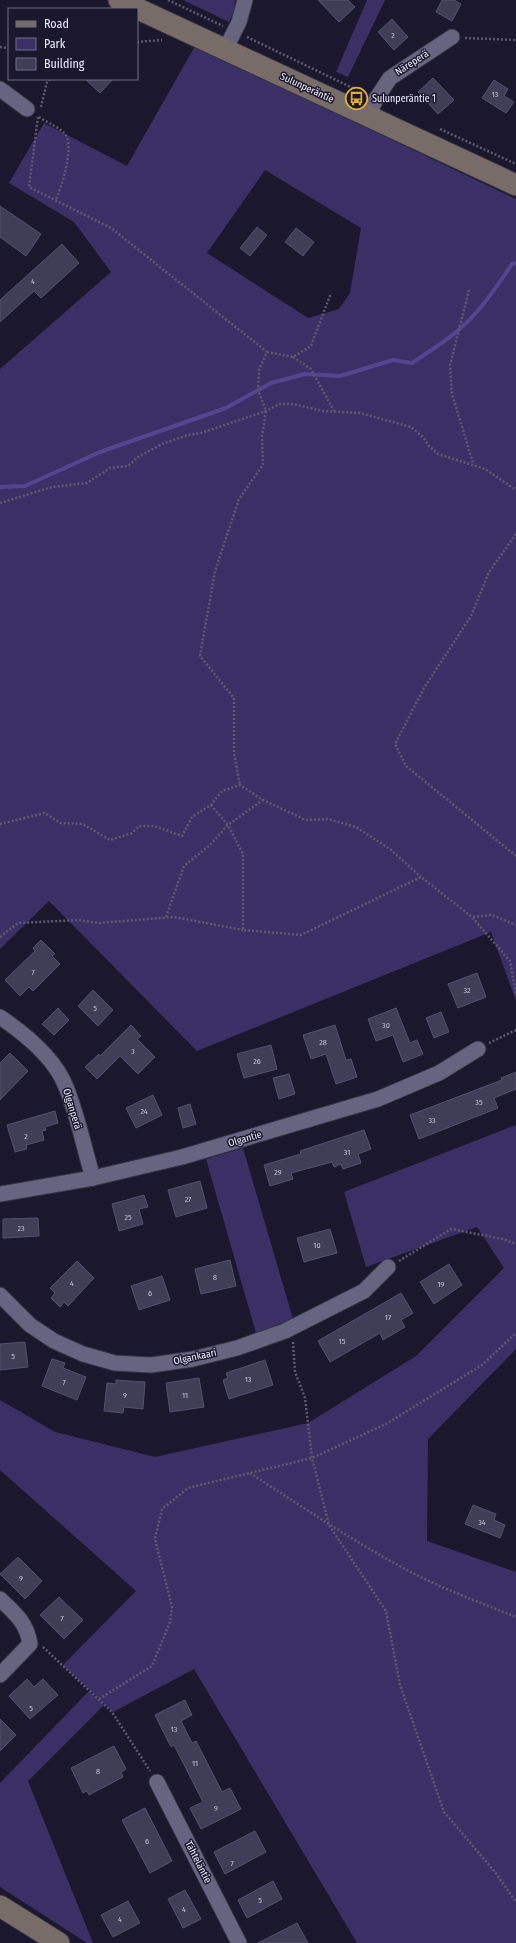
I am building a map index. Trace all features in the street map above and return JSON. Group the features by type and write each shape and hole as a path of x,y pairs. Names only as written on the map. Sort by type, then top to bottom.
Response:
{"street":[{"name":"Sulunperäntie","path":"119,0 136,8"},
{"path":"225,50 239,22 245,0"},
{"name":"Sulunperäntie","path":"138,9 225,50 372,108 516,185"},
{"name":"Näreperä","path":"372,108 390,78 452,37"},
{"path":"0,89 33,113"},
{"name":"Olganperä","path":"0,1017 18,1030 51,1062 66,1086 93,1178"},
{"name":"Olgantie","path":"0,1194 93,1178 182,1157 378,1099 439,1073 478,1049"},
{"name":"Olgankaari","path":"0,1295 30,1325 54,1341 83,1354 114,1363 151,1365 193,1359 237,1348 292,1328 364,1291 388,1267"},
{"path":"0,1599 20,1619 29,1632 30,1644 0,1675"},
{"name":"Tähteläntie","path":"157,1782 239,1943"},
{"path":"0,1906 59,1943"}],"path":[{"name":"Sulunperäntie","path":"168,0 235,31 372,108"},
{"path":"452,37 516,40"},
{"path":"49,80 33,113 29,187 111,228 267,352 293,357 311,369 335,412"},
{"path":"33,113 65,134 67,141 68,153 63,180 56,200"},
{"path":"439,128 516,164"},
{"path":"469,290 450,365 452,394 473,464"},
{"path":"293,357 311,346 331,293"},
{"path":"267,352 259,370 258,390 266,412 262,436 263,465 239,499 215,571 200,656 234,698 234,753 240,785 263,800 306,820 328,819 356,827 390,849 421,877 472,917 510,961 516,995"},
{"path":"0,503 52,487 87,483 110,468 128,466 138,456 162,444 266,412 279,404 293,404 335,412 360,413 411,427 438,454 485,469 516,490"},
{"path":"516,534 489,572 471,616 424,688 396,744 406,766 516,856"},
{"path":"0,824 45,812 60,823 83,824 110,840 132,833 139,826 154,826 182,836 192,817 211,805 222,791 240,785"},
{"path":"166,917 184,866 209,846 228,825 263,800"},
{"path":"211,805 228,825 243,854 243,930"},
{"path":"0,937 18,923 79,920 98,923 166,917 174,917 243,930 301,935 421,877"},
{"path":"472,917 492,915 516,925"},
{"path":"478,1049 516,1030"},
{"path":"388,1267 451,1229 503,1239 516,1244"},
{"path":"292,1328 295,1372 305,1398 312,1458 329,1525 386,1611 400,1685 444,1812 495,1872 516,1902"},
{"path":"98,1699 152,1666 170,1622 172,1607 155,1539 162,1509 188,1488 312,1458 386,1424 482,1365 516,1334"},
{"path":"250,1473 329,1525 405,1569 516,1617"},
{"path":"42,1646 112,1712 157,1782"}],"green space":[{"path":"183,0 235,0 234,10 229,22"},
{"path":"367,0 385,0 348,77 336,72"},
{"path":"195,46 516,199 516,1001 491,932 197,1051 49,901 0,949 0,369 111,272 74,222 9,183 44,123 127,166","holes":["265,170 361,228 350,293 339,309 308,318 207,253"]},
{"path":"516,1125 516,1349 428,1439 427,1541 516,1572 516,1943 357,1943 194,1669 113,1712 63,1665 136,1591 0,1470 0,1400 55,1432 155,1457 308,1423 416,1356 504,1268 477,1227 366,1267 344,1192"},
{"path":"243,1148 293,1319 256,1333 206,1159"},
{"path":"89,1691 104,1705 28,1781 93,1943 87,1943 0,1887 0,1783"}],"building":[{"path":"318,0 348,0 355,7 339,22"},
{"path":"442,0 454,0 461,4 452,21 436,12"},
{"path":"392,19 408,37 394,50 378,32"},
{"path":"433,78 454,100 438,114 418,92"},
{"path":"86,80 112,80 100,93"},
{"path":"494,80 508,89 504,96 514,102 506,113 482,98"},
{"path":"0,206 41,234 26,256 0,237"},
{"path":"257,227 267,235 250,256 240,248"},
{"path":"296,228 314,242 303,256 285,242"},
{"path":"62,244 79,263 41,298 34,291 0,322 0,300"},
{"path":"41,940 55,954 52,956 60,964 33,991 29,987 20,996 5,980 35,951 33,948"},
{"path":"477,973 486,997 458,1008 448,984"},
{"path":"93,990 113,1010 98,1026 78,1006"},
{"path":"58,1008 69,1020 54,1035 42,1024"},
{"path":"396,1008 410,1043 417,1040 423,1054 403,1062 393,1035 376,1041 368,1019"},
{"path":"441,1012 449,1032 434,1038 426,1018"},
{"path":"131,1025 141,1036 137,1039 155,1057 138,1074 120,1056 97,1079 85,1067 99,1054 100,1056"},
{"path":"335,1025 346,1060 351,1059 357,1077 336,1084 326,1054 311,1059 303,1035"},
{"path":"271,1045 277,1069 244,1078 237,1054"},
{"path":"10,1053 28,1071 0,1100 0,1063"},
{"path":"516,1072 516,1089 494,1098 498,1108 419,1139 410,1115 502,1080 501,1078"},
{"path":"289,1074 295,1094 279,1099 273,1078"},
{"path":"153,1095 162,1115 136,1128 126,1108"},
{"path":"190,1104 196,1124 183,1128 178,1108"},
{"path":"55,1111 58,1123 45,1127 46,1130 42,1131 44,1140 26,1145 27,1149 15,1152 7,1125"},
{"path":"364,1130 371,1149 358,1154 361,1163 343,1169 341,1164 334,1167 332,1162 291,1173 293,1179 270,1186 264,1165 301,1154 300,1151"},
{"path":"200,1181 207,1208 176,1217 168,1190"},
{"path":"144,1195 148,1207 139,1209 143,1224 119,1231 112,1204"},
{"path":"38,1218 39,1236 3,1238 3,1219"},
{"path":"330,1229 337,1253 304,1262 297,1238"},
{"path":"230,1260 236,1286 201,1294 195,1269"},
{"path":"77,1261 94,1278 68,1306 64,1302 60,1307 51,1298 55,1293 50,1288"},
{"path":"449,1264 462,1285 434,1304 420,1282"},
{"path":"162,1276 170,1300 139,1310 131,1286"},
{"path":"401,1293 413,1313 401,1320 405,1327 383,1340 380,1333 330,1362 318,1341"},
{"path":"25,1342 28,1367 0,1370 0,1344"},
{"path":"52,1359 65,1363 63,1368 86,1377 77,1400 42,1386"},
{"path":"265,1360 273,1385 229,1399 223,1380 228,1378 226,1373"},
{"path":"199,1378 204,1407 170,1412 166,1383"},
{"path":"116,1380 145,1382 143,1409 124,1407 123,1413 104,1411 107,1383 116,1384"},
{"path":"473,1505 496,1514 494,1520 505,1525 500,1538 465,1524"},
{"path":"18,1557 42,1581 25,1599 0,1574"},
{"path":"59,1597 83,1620 64,1639 40,1615"},
{"path":"27,1679 34,1687 43,1679 58,1695 30,1719 9,1696"},
{"path":"185,1700 192,1715 181,1721 192,1743 196,1741 222,1792 230,1788 241,1809 201,1829 190,1808 203,1802 174,1745 171,1747 155,1715"},
{"path":"0,1719 16,1735 0,1751"},
{"path":"114,1746 126,1769 121,1772 123,1777 89,1795 87,1791 83,1793 71,1768"},
{"path":"145,1808 172,1861 150,1873 122,1820"},
{"path":"255,1831 266,1852 225,1874 214,1852"},
{"path":"273,1881 282,1899 247,1918 238,1900"},
{"path":"185,1890 201,1919 183,1928 168,1899"},
{"path":"128,1901 140,1923 113,1937 101,1915"},
{"path":"297,1923 308,1943 258,1943"}],"waterway":[{"path":"0,487 25,486 100,452 226,408 271,383 305,374 340,376 393,360 412,363 444,341 466,323 489,297 512,264 516,263"}],"place":[{"name":"Sulunperäntie 1","path":"357,99"}]}
